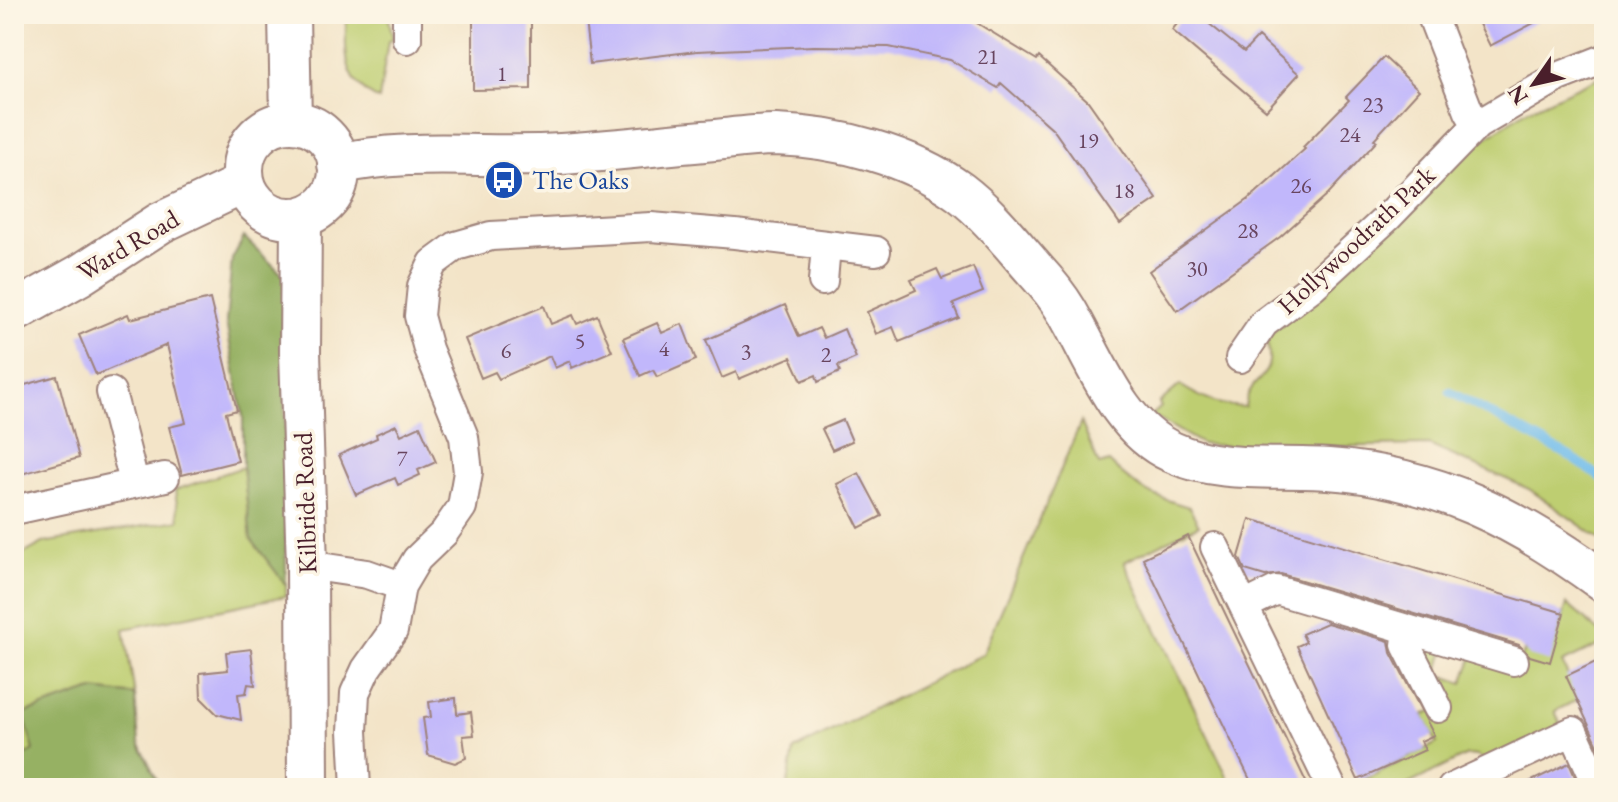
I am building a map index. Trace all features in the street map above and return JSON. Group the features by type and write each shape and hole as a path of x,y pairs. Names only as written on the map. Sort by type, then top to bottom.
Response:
{"main road":[{"path":"289,14 291,122"},
{"path":"291,122 317,130 334,151 338,178 326,203 315,212 287,218 272,215 250,196 242,168 252,141 263,130 291,122"},
{"path":"338,164 369,157 431,153 503,157 563,154 777,135 832,142 881,153 959,191 994,222 1064,306 1126,413 1153,441 1170,452 1193,460 1235,466 1364,472 1442,490 1515,522 1604,582"},
{"name":"Ward Road","path":"14,312 80,275 160,223 244,183"},
{"name":"Kilbride Road","path":"301,217 300,352 307,565 308,788"}],"street":[{"path":"1431,14 1477,125"},
{"name":"Hollywoodrath Park","path":"1240,358 1264,323 1313,286 1387,218 1477,125 1558,77 1604,59"},
{"path":"356,788 355,693 366,669 393,631 401,586 417,559 444,533 462,507 468,472 464,437 428,349 419,316 422,286 433,263 456,246 491,236 637,227 735,234 876,251"},
{"path":"823,281 826,246"},
{"path":"111,392 134,482"},
{"path":"14,510 165,477"},
{"path":"1215,547 1332,788"},
{"path":"307,565 367,574 401,586"},
{"path":"1244,606 1276,590 1514,661"},
{"path":"1408,630 1406,645 1438,708"},
{"path":"1452,788 1573,731 1599,788"}],"green space":[{"path":"346,14 388,14 393,40 388,41 379,100 358,84 348,64"},
{"path":"1604,75 1604,542 1529,489 1429,445 1253,448 1202,444 1152,415 1161,407 1159,403 1180,385 1211,401 1245,407 1252,388 1269,363 1266,338 1469,150 1525,111"},
{"path":"244,237 284,276 286,585 251,539 243,467 243,417 226,322 232,259"},
{"path":"1081,422 1099,465 1109,462 1145,491 1189,507 1199,525 1124,562 1233,788 787,788 794,750 983,654"},
{"path":"243,467 251,538 286,585 286,596 124,629 135,695 93,690 24,714 34,750 14,763 14,559 43,543 179,520 175,490"},
{"path":"1567,604 1604,636 1604,643 1562,663 1579,699 1555,711 1561,726 1485,761 1467,755 1401,788 1348,788 1437,743 1423,715 1442,706 1417,653 1433,645 1445,648 1437,674 1463,683 1473,656 1517,670 1525,649 1550,656"},
{"path":"93,690 135,695 139,743 161,788 14,788 14,763 34,750 23,714"}],"building":[{"path":"473,14 531,14 531,89 473,90"},
{"path":"635,14 950,14 967,17 1037,60 1039,57 1088,101 1157,199 1120,224 1053,129 1001,83 998,88 950,60 889,47 814,46 697,51 590,64 585,20"},
{"path":"1185,14 1197,14 1244,52 1258,37 1299,74 1266,110 1172,30"},
{"path":"1474,14 1551,14 1490,46"},
{"path":"1384,57 1419,90 1328,194 1280,237 1177,311 1149,271 1249,199 1305,149 1303,147 1349,100 1346,97"},
{"path":"973,267 983,292 953,304 959,318 899,342 893,327 876,334 867,312 916,290 911,280 937,269 942,279"},
{"path":"210,299 237,410 226,413 238,461 182,475 169,427 186,423 167,345 96,375 79,335 128,314 130,319"},
{"path":"785,305 799,337 819,328 824,338 844,329 856,358 838,366 840,372 818,382 816,375 802,381 791,357 739,379 736,372 722,378 706,340"},
{"path":"544,306 551,324 573,315 577,324 597,315 612,351 572,368 570,361 555,368 550,356 499,379 495,372 481,378 465,339"},
{"path":"657,323 662,333 682,324 696,360 657,377 653,370 640,376 623,338"},
{"path":"57,376 79,458 14,476 14,388"},
{"path":"843,420 852,441 832,450 822,429"},
{"path":"396,425 401,435 420,426 436,462 418,470 420,475 398,485 395,478 356,495 339,455 377,438 376,434"},
{"path":"859,473 882,516 859,528 837,484"},
{"path":"1250,519 1564,613 1550,662 1530,656 1519,645 1281,574 1265,576 1245,570 1239,557"},
{"path":"1188,536 1309,788 1254,788 1143,558"},
{"path":"1327,623 1389,641 1391,653 1434,735 1421,741 1425,750 1358,780 1297,646 1306,642 1302,634"},
{"path":"251,649 255,685 248,684 246,693 238,694 241,720 217,714 201,698 200,673 228,670 226,652"},
{"path":"1604,658 1604,758 1566,676"},
{"path":"456,698 457,714 471,712 474,735 463,736 466,758 455,763 428,755 423,718 431,717 429,702"},
{"path":"1569,763 1580,788 1517,788"}],"waterway":[{"path":"1450,392 1571,457 1604,480"}],"place":[{"name":"The Oaks","path":"504,180"}]}
